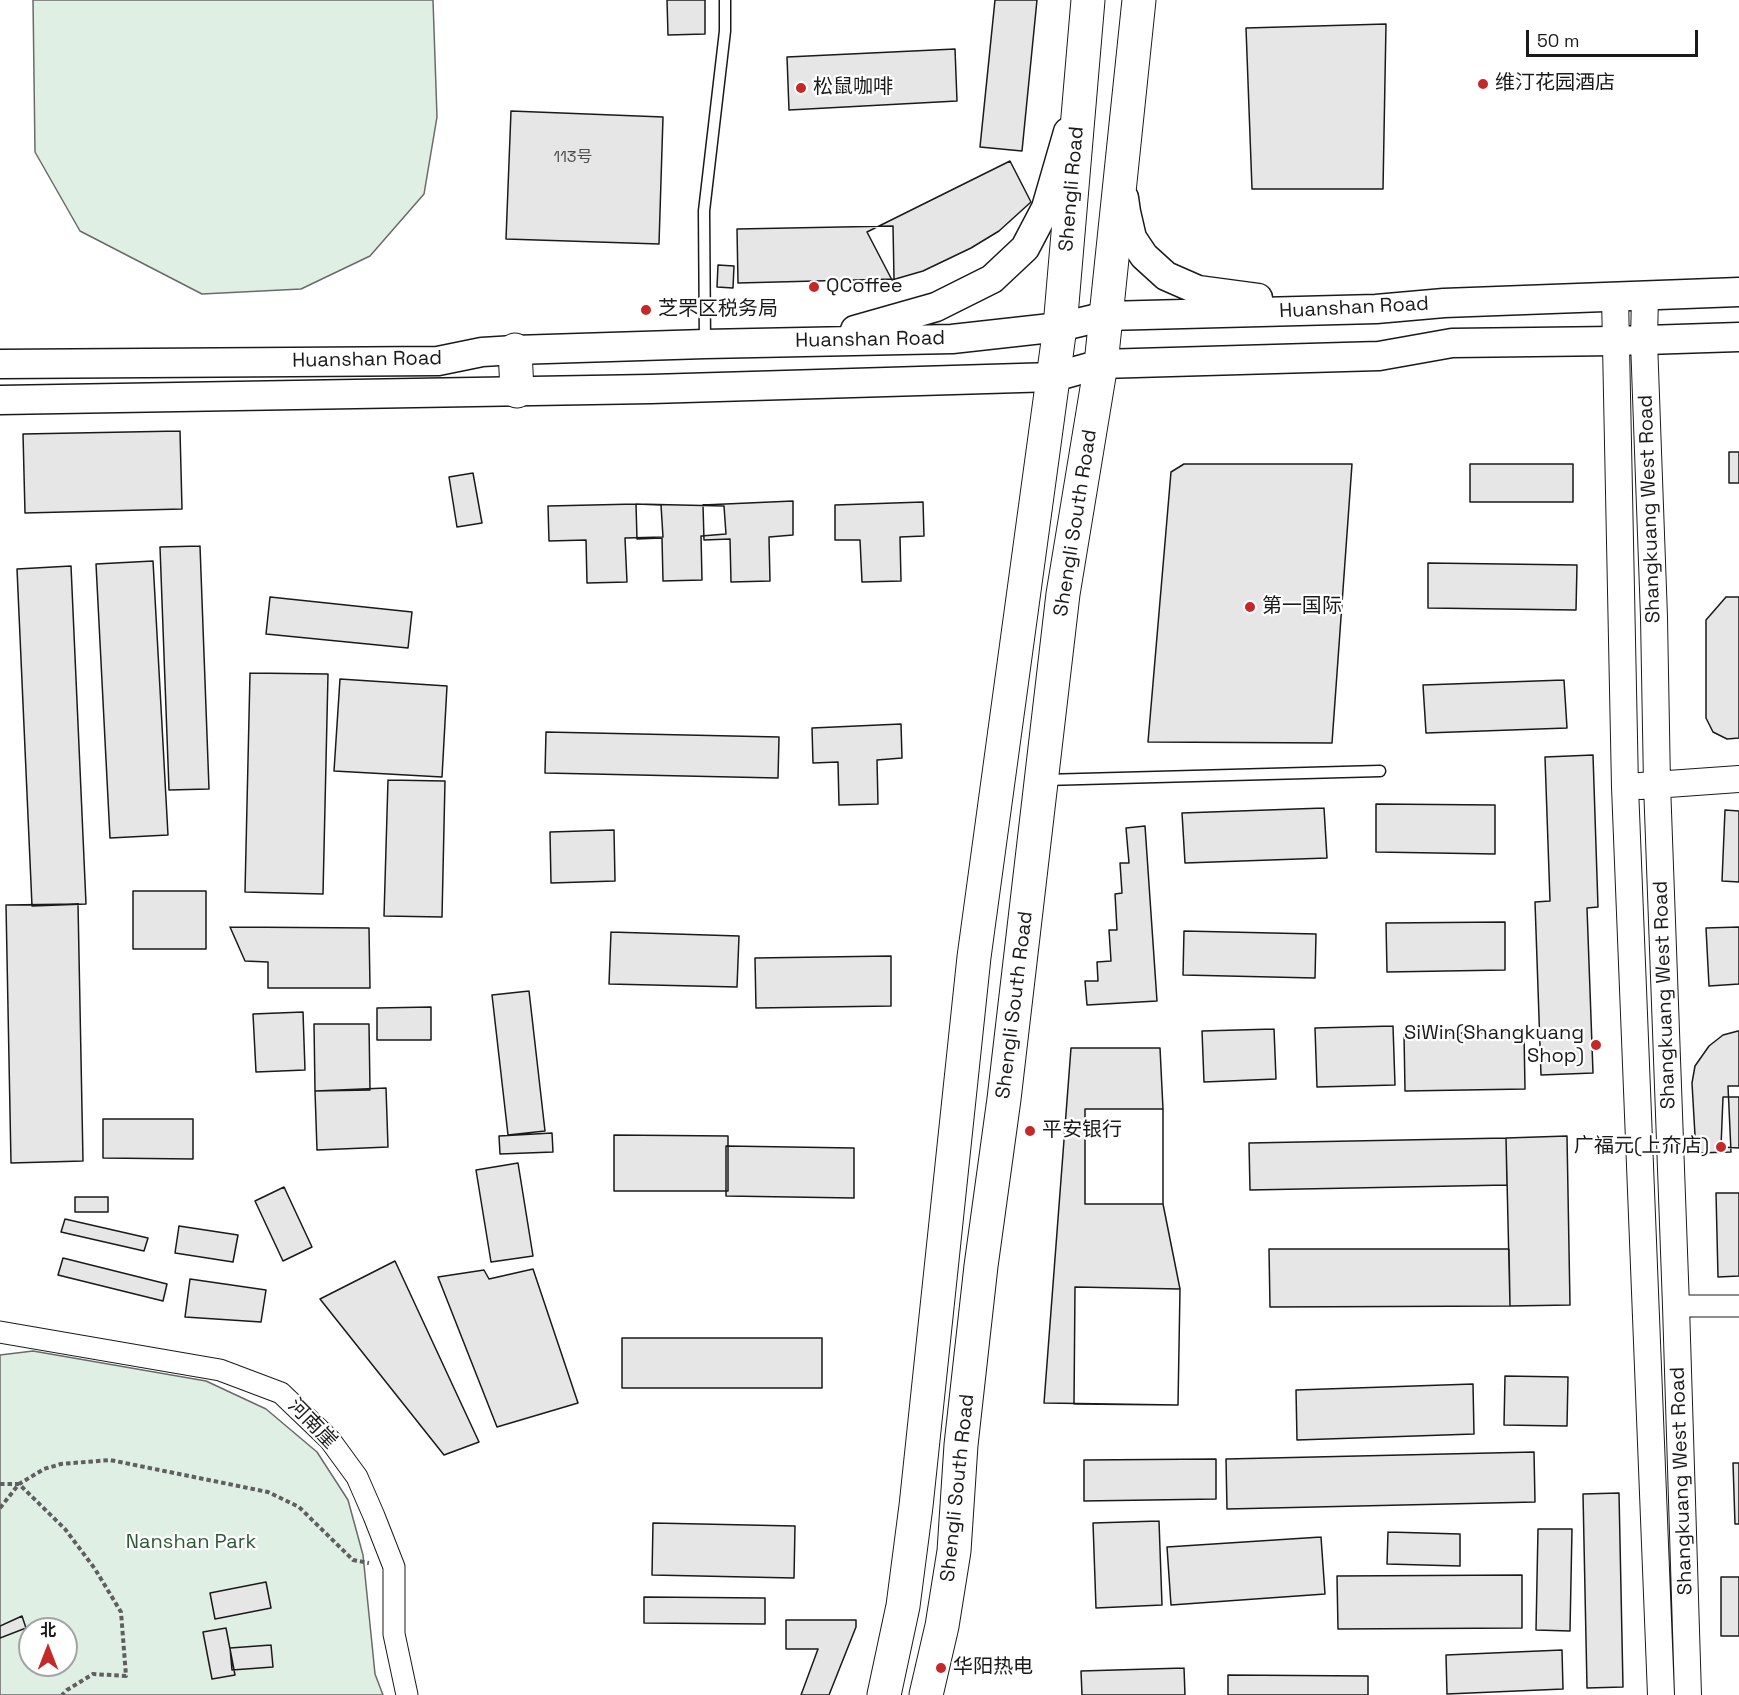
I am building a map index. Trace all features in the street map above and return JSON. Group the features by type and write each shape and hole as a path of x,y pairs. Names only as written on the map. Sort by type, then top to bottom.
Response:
{"main road":[{"name":"Shengli Road","path":"1054,377 1088,0"},
{"path":"1106,316 1139,0"},
{"path":"773,342 861,328 936,308 992,279 1025,248 1046,208 1081,87"},
{"path":"1122,170 1126,212 1132,238 1144,256 1166,276 1198,290 1349,310"},
{"name":"Huanshan Road","path":"0,364 438,361 482,352 515,350 952,339 1060,327 1106,316 1377,309 1444,303 1739,292"},
{"name":"Shengli South Road","path":"926,1695 942,1626 954,1551 961,1445 980,1277 1004,1099 1063,594 1101,364 1106,316"},
{"name":"Huanshan Road","path":"0,400 517,392 1054,377 1101,364 1379,356 1452,343 1644,341 1739,337"},
{"path":"515,350 517,392"},
{"name":"Shengli South Road","path":"884,1695 906,1584 974,957 1054,377"}],"street":[{"name":"Shangkuang West Road","path":"1645,295 1644,341 1654,617 1657,784 1688,1695"},
{"name":"Shangkuang West Road","path":"1615,296 1625,788 1661,1695"},
{"path":"1625,788 1739,779"},
{"path":"1676,1306 1739,1306"},
{"name":"河南崖","path":"0,1332 220,1370 281,1394 330,1440 357,1478 374,1516 394,1567 394,1634 407,1695"}],"lane":[{"path":"705,344 704,211 725,31 725,0"},
{"path":"1041,780 1380,771"}],"path":[{"path":"0,1508 20,1484 44,1469 61,1464 110,1460 268,1492 299,1506 353,1560 394,1567"},
{"path":"0,1484 20,1484 65,1529 95,1569 121,1612 126,1676 93,1674 62,1695"}],"green space":[{"path":"33,0 433,0 437,117 424,194 370,256 301,289 202,294 80,231 35,152"},
{"name":"Nanshan Park","path":"33,1351 206,1381 266,1409 317,1452 348,1500 363,1555 375,1674 383,1695 0,1695 0,1355"}],"building":[{"path":"667,0 705,0 705,34 668,35"},
{"path":"995,0 1037,0 1022,151 980,147"},
{"path":"1386,24 1383,189 1252,189 1246,28"},
{"path":"955,49 957,101 789,110 787,57"},
{"path":"511,111 663,117 659,244 506,239"},
{"path":"1010,161 1031,202 999,231 971,248 923,271 892,280 867,232"},
{"path":"893,226 894,279 738,283 737,229"},
{"path":"718,265 734,266 733,288 717,287"},
{"path":"180,431 182,509 25,513 23,434"},
{"path":"1729,452 1739,452 1739,483 1729,483"},
{"name":"第一国际","path":"1184,464 1352,464 1332,743 1148,742 1171,472"},
{"path":"1470,464 1573,464 1573,502 1470,502"},
{"path":"473,473 482,523 457,527 449,477"},
{"path":"793,501 793,535 769,537 770,581 731,582 730,539 704,540 703,505"},
{"path":"923,502 924,536 900,537 901,581 862,582 860,540 835,540 835,505"},
{"path":"636,504 724,506 726,534 701,536 702,580 663,581 662,538 637,539"},
{"path":"661,505 663,537 625,538 627,582 587,583 586,540 549,541 548,506"},
{"path":"200,546 209,789 169,790 160,547"},
{"path":"153,561 168,835 110,838 96,564"},
{"path":"1428,563 1577,565 1576,610 1428,608"},
{"path":"71,566 86,904 32,906 17,569"},
{"path":"270,597 412,612 408,648 266,634"},
{"path":"1726,597 1739,597 1739,738 1727,739 1713,732 1706,718 1706,620"},
{"path":"250,673 328,674 323,894 245,892"},
{"path":"340,679 447,686 442,777 334,771"},
{"path":"1564,680 1567,728 1426,733 1423,685"},
{"path":"901,724 902,758 877,760 878,804 839,805 838,762 813,763 812,728"},
{"path":"546,732 779,737 778,778 545,773"},
{"path":"1593,755 1598,907 1587,908 1593,1073 1541,1075 1535,902 1550,901 1545,757"},
{"path":"388,780 445,781 442,917 384,916"},
{"path":"1376,804 1495,805 1495,854 1376,852"},
{"path":"1324,808 1327,858 1185,863 1182,813"},
{"path":"1725,810 1739,811 1739,882 1722,881"},
{"path":"1145,826 1157,1001 1087,1005 1085,981 1098,981 1097,962 1111,961 1109,930 1117,930 1115,894 1122,893 1120,863 1129,863 1126,828"},
{"path":"614,830 615,881 551,883 550,832"},
{"path":"133,891 206,891 206,949 133,949"},
{"path":"78,904 83,1161 11,1163 6,905"},
{"path":"1505,922 1505,970 1387,972 1386,923"},
{"path":"230,927 369,928 370,988 268,988 268,962 245,961"},
{"path":"1739,927 1739,984 1709,986 1706,928"},
{"path":"1184,931 1316,934 1315,978 1183,975"},
{"path":"611,932 739,936 737,987 609,984"},
{"path":"891,956 891,1006 756,1008 755,958"},
{"path":"529,991 545,1131 508,1135 492,995"},
{"path":"431,1007 431,1040 377,1040 377,1008"},
{"path":"303,1012 305,1070 256,1072 253,1014"},
{"path":"314,1024 369,1024 370,1090 315,1091"},
{"path":"1393,1026 1395,1085 1317,1087 1315,1028"},
{"path":"1274,1029 1276,1079 1204,1082 1202,1031"},
{"path":"1739,1031 1739,1086 1728,1086 1731,1152 1696,1153 1692,1083 1695,1066 1709,1046 1723,1035"},
{"path":"1524,1032 1525,1089 1405,1091 1404,1034"},
{"path":"1071,1048 1160,1048 1163,1109 1163,1204 1180,1289 1178,1405 1044,1403"},
{"path":"386,1088 388,1147 317,1150 315,1091"},
{"path":"1723,1097 1739,1097 1739,1148 1721,1147"},
{"path":"1085,1109 1163,1109 1163,1204 1085,1204"},
{"path":"103,1119 193,1119 193,1159 103,1158"},
{"path":"552,1133 553,1152 500,1154 499,1136"},
{"path":"614,1135 728,1136 728,1191 614,1191"},
{"path":"1567,1136 1570,1305 1510,1306 1506,1138"},
{"path":"1506,1138 1507,1185 1250,1190 1249,1143"},
{"path":"726,1146 854,1148 854,1198 726,1196"},
{"path":"518,1163 533,1256 491,1262 476,1170"},
{"path":"284,1187 312,1247 283,1261 255,1201"},
{"path":"1716,1193 1739,1193 1739,1276 1718,1277"},
{"path":"75,1197 108,1197 108,1212 75,1212"},
{"path":"65,1219 148,1238 144,1251 61,1232"},
{"path":"179,1226 238,1235 233,1262 175,1253"},
{"path":"1269,1249 1509,1249 1510,1306 1270,1307"},
{"path":"63,1258 167,1284 163,1301 58,1275"},
{"path":"395,1261 479,1442 444,1455 320,1299"},
{"path":"533,1269 578,1403 497,1427 438,1277 484,1270 489,1279"},
{"path":"190,1279 266,1290 261,1322 185,1317"},
{"path":"1075,1287 1180,1289 1178,1405 1074,1404"},
{"path":"622,1338 822,1338 822,1388 622,1388"},
{"path":"1505,1376 1568,1377 1567,1426 1504,1425"},
{"path":"1473,1384 1474,1434 1297,1440 1296,1390"},
{"path":"1534,1452 1535,1502 1227,1509 1226,1459"},
{"path":"1216,1459 1216,1499 1084,1501 1084,1460"},
{"path":"1733,1463 1739,1463 1739,1524 1735,1524"},
{"path":"1619,1493 1623,1687 1587,1688 1583,1494"},
{"path":"1159,1521 1162,1605 1096,1608 1093,1523"},
{"path":"653,1523 795,1526 794,1578 652,1575"},
{"path":"1538,1529 1572,1529 1570,1631 1536,1630"},
{"path":"1388,1532 1460,1534 1460,1566 1387,1564"},
{"path":"1321,1537 1325,1594 1171,1605 1167,1547"},
{"path":"1522,1575 1522,1628 1338,1629 1337,1576"},
{"path":"1721,1577 1739,1577 1739,1636 1721,1636"},
{"path":"266,1582 271,1608 215,1619 210,1593"},
{"path":"644,1597 765,1598 765,1624 644,1623"},
{"path":"18,1618 18,1631 0,1638 0,1626"},
{"path":"786,1620 856,1620 856,1627 829,1695 801,1695 818,1649 786,1649"},
{"path":"226,1628 235,1675 212,1679 203,1632"},
{"path":"271,1645 273,1667 232,1670 230,1648"},
{"path":"1562,1650 1563,1689 1447,1694 1446,1655"},
{"path":"1184,1668 1185,1695 1082,1695 1081,1671"},
{"path":"1228,1675 1368,1676 1368,1695 1228,1695"}],"place":[{"name":"维汀花园酒店","path":"1483,84"},
{"name":"松鼠咖啡","path":"801,88"},
{"name":"QCoffee","path":"814,287"},
{"name":"芝罘区税务局","path":"646,310"},
{"name":"第一国际","path":"1250,607"},
{"name":"SiWin(Shangkuang Shop)","path":"1596,1045"},
{"name":"平安银行","path":"1030,1131"},
{"name":"广福元(上夼店)","path":"1721,1147"},
{"name":"华阳热电","path":"941,1668"}]}
